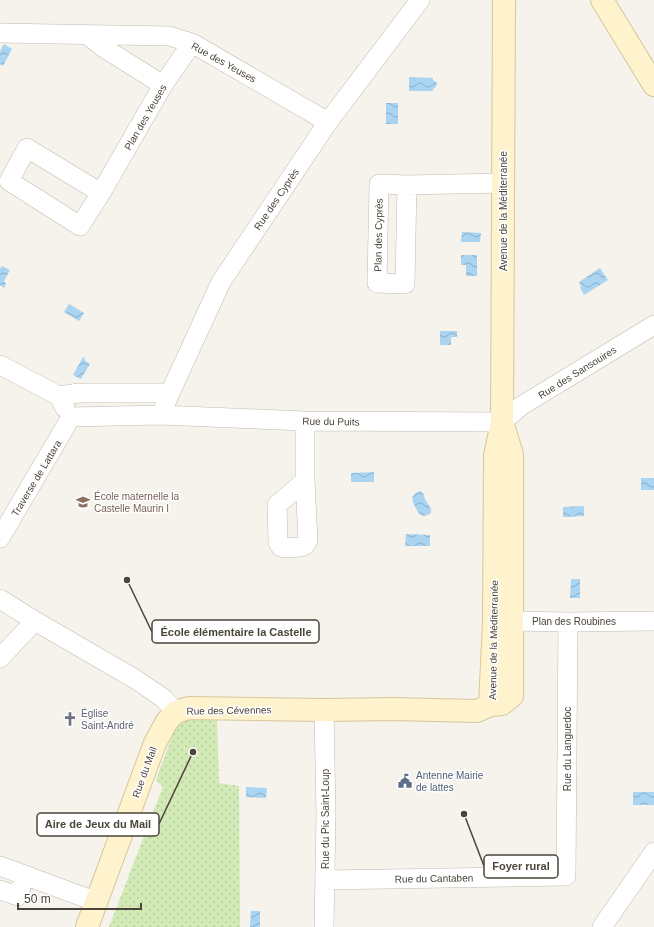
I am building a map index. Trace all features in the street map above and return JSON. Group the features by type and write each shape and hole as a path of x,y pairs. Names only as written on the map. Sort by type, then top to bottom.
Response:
{"street":[{"name":"Rue des Cyprès","path":"162,415 170,393 221,282 328,122 420,0"},
{"name":"Avenue de la Méditerranée","path":"490,705 502,704 512,696 503,622 512,454 502,422 504,0"},
{"path":"602,0 654,85"},
{"name":"Rue des Yeuses","path":"0,33 169,36 192,43 328,122"},
{"path":"86,34 104,48 163,85"},
{"name":"Plan des Yeuses","path":"101,192 27,148 4,179 80,226 101,192 163,85 192,43"},
{"name":"Plan des Cyprès","path":"407,185 405,284 377,283 379,184 407,185 503,183"},
{"name":"Rue des Sansouires","path":"502,422 521,406 654,325"},
{"path":"0,365 59,396 71,417"},
{"path":"59,396 79,393 170,393"},
{"name":"Rue du Puits","path":"71,417 162,415 305,421 502,422"},
{"name":"Traverse de Lattara","path":"0,538 71,417"},
{"path":"305,421 305,481"},
{"name":"Rue des Cévennes","path":"0,599 135,679 163,698 176,712 189,708 478,711 490,705"},
{"path":"0,658 35,621"},
{"name":"Plan des Roubines","path":"503,622 654,621"},
{"name":"Rue du Languedoc","path":"566,876 568,622"},
{"name":"Rue du Pic Saint-Loup","path":"324,710 326,815 324,927"},
{"name":"Rue du Mail","path":"87,927 155,743 167,721 176,712"},
{"path":"602,927 654,852"},
{"path":"0,866 97,902"},
{"path":"0,890 18,896 25,875"},
{"name":"Rue du Cantaben","path":"325,880 566,876"}],"green space":[{"path":"217,718 219,783 239,786 240,927 109,927 163,787 156,780 178,720"}],"water":[{"path":"4,44 12,49 3,66 0,64 0,51"},
{"path":"409,77 433,78 433,80 437,83 436,87 433,91 409,91"},
{"path":"386,103 398,103 398,124 386,124"},
{"path":"462,232 481,233 480,242 461,242"},
{"path":"461,255 477,255 477,276 466,276 466,265 461,265"},
{"path":"2,266 10,270 4,281 6,284 4,288 0,285 0,269"},
{"path":"600,268 608,280 584,295 579,282"},
{"path":"69,304 84,313 79,321 64,312"},
{"path":"440,331 457,331 457,337 451,337 451,345 440,345"},
{"path":"83,357 85,358 84,360 90,364 81,379 73,375"},
{"path":"374,472 374,482 351,482 351,473"},
{"path":"641,478 654,478 654,490 641,490"},
{"path":"420,491 423,493 431,509 431,513 426,516 419,514 412,499 414,495"},
{"path":"584,506 584,516 563,517 563,507"},
{"path":"406,534 430,535 430,546 405,546"},
{"path":"571,579 580,579 580,598 570,598"},
{"path":"246,787 267,788 266,798 246,797"},
{"path":"633,792 654,792 654,805 633,805"},
{"path":"251,911 260,911 260,927 250,927"}],"place":[{"name":"École maternelle la Castelle Maurin I","path":"83,502"},
{"name":"École élémentaire la Castelle","path":"127,580"},
{"name":"Église Saint-André","path":"70,719"},
{"name":"Aire de Jeux du Mail","path":"193,752"},
{"name":"Antenne Mairie de lattes","path":"405,781"},
{"name":"Foyer rural","path":"464,814"}]}
